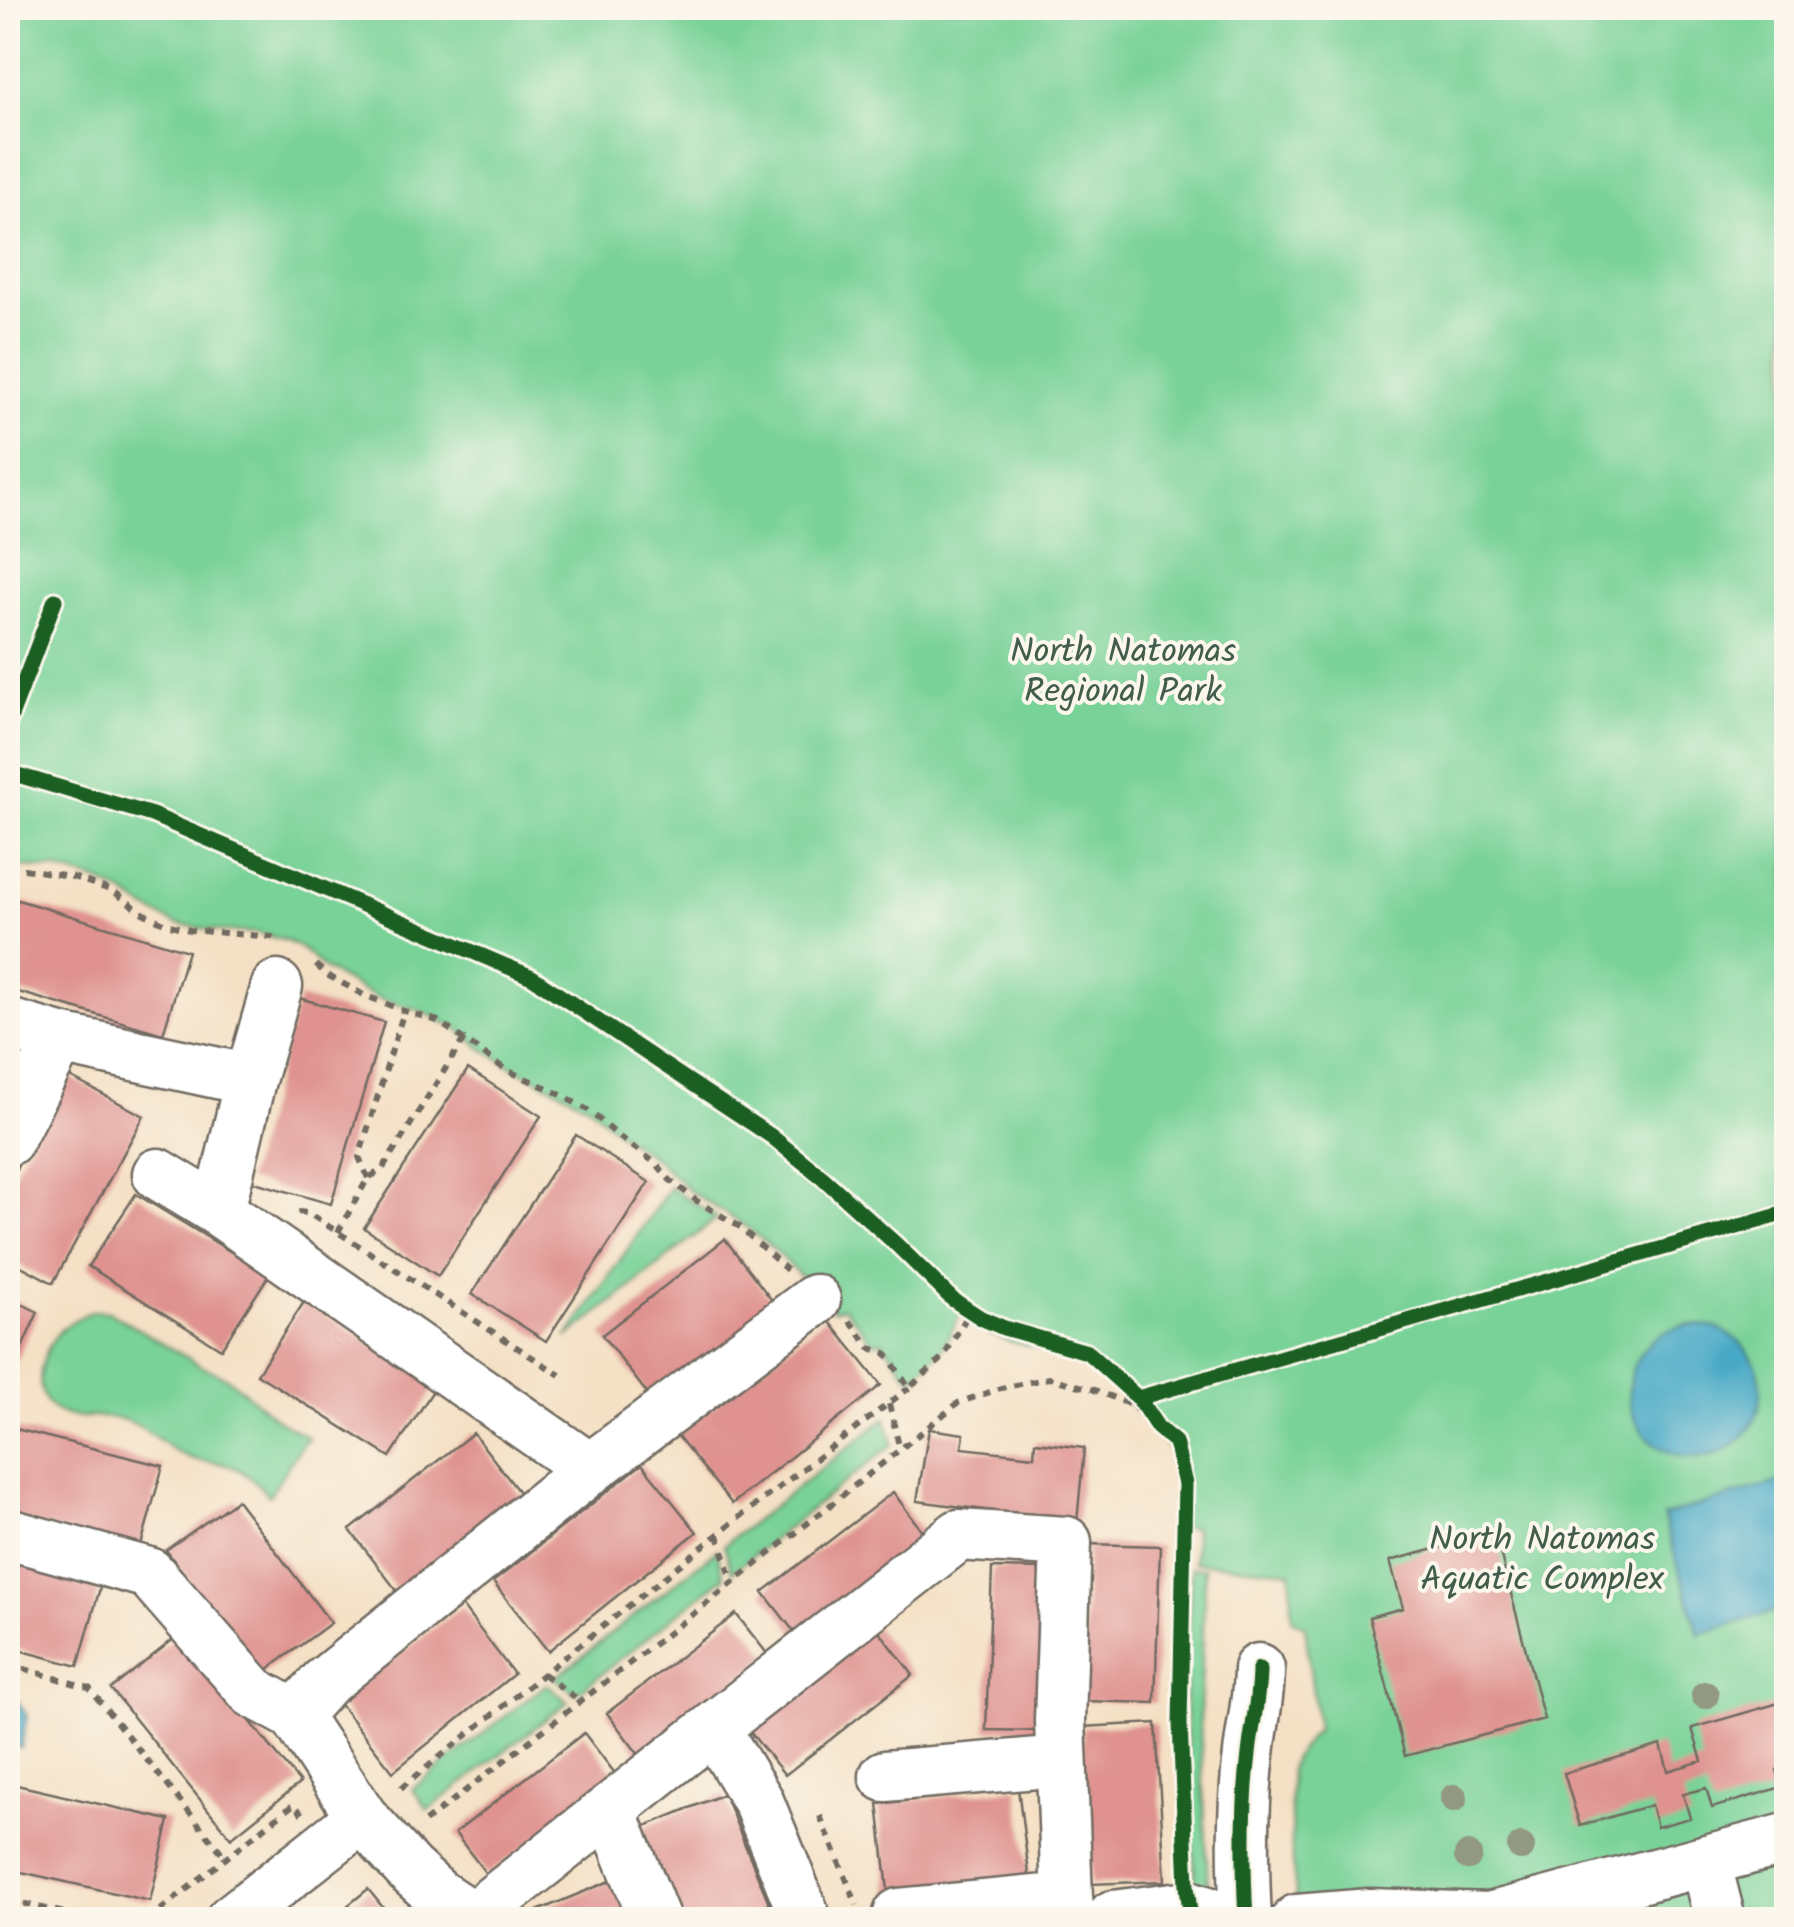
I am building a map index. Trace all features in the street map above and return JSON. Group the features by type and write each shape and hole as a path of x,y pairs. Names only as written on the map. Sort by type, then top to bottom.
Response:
{"street":[{"path":"219,1211 250,1080 293,965"},
{"path":"8,1024 60,1040 250,1080"},
{"path":"8,1140 60,1040"},
{"path":"158,1174 219,1211 590,1469"},
{"path":"295,1715 324,1683 590,1469 814,1300"},
{"path":"8,1534 148,1573 253,1692 295,1715 376,1832 438,1895 474,1918 959,1534 1066,1542 1060,1721 1068,1909 881,1916"},
{"path":"1246,1920 1242,1844 1249,1753 1260,1693 1259,1668"},
{"path":"714,1728 758,1802 806,1920"},
{"path":"884,1776 1061,1762"},
{"path":"610,1809 655,1920"},
{"path":"231,1920 376,1832"},
{"path":"1297,1920 1370,1914 1488,1918 1786,1839"},
{"path":"1705,1861 1720,1920"},
{"path":"1136,1917 1189,1906 1233,1920"}],"path":[{"path":"8,873 24,869 70,876 113,891 166,924 272,938 293,965 326,975 404,1011 438,1020 506,1070 588,1110 656,1164 670,1180 740,1227 780,1262 823,1312 844,1312 870,1348 886,1353 909,1388"},
{"path":"368,1178 358,1157 404,1011"},
{"path":"338,1232 368,1178 382,1170 464,1039"},
{"path":"261,1240 283,1210 308,1213 560,1374"},
{"path":"401,1788 909,1388 942,1358 970,1311"},
{"path":"376,1832 580,1702 958,1403 1001,1388 1049,1378 1092,1389 1131,1405 1162,1432"},
{"path":"1138,1398 1162,1432"},
{"path":"889,1404 900,1450"},
{"path":"718,1535 732,1583"},
{"path":"8,1664 90,1688 226,1858"},
{"path":"542,1674 580,1702"},
{"path":"820,1816 881,1916"},
{"path":"8,1900 95,1920"}],"green space":[{"name":"North Natomas Regional Park","path":"8,8 1786,8 1786,1919 1299,1919 1292,1860 1290,1770 1294,1757 1317,1729 1305,1626 1292,1619 1291,1571 1194,1562 1195,1528 1178,1526 1179,1489 1170,1449 1113,1384 1076,1357 1012,1342 973,1325 960,1314 943,1348 915,1377 909,1377 883,1342 872,1342 844,1307 833,1310 748,1228 690,1191 588,1105 509,1065 457,1028 419,1010 377,998 326,970 287,941 258,933 176,924 95,880 55,869 8,866"},
{"path":"670,1187 717,1218 567,1338"},
{"path":"93,1311 109,1312 228,1378 275,1418 309,1438 269,1496 241,1471 186,1456 130,1422 66,1415 49,1405 41,1385 47,1350 64,1328"},
{"path":"886,1418 893,1444 732,1572 724,1545"},
{"path":"717,1550 724,1577 576,1694 555,1678"},
{"path":"1191,1568 1205,1568 1200,1723 1208,1884 1195,1887 1185,1697"},
{"path":"547,1684 568,1702 428,1810 412,1789"}],"water":[{"path":"1695,1325 1720,1330 1742,1344 1756,1366 1761,1391 1756,1416 1742,1438 1720,1452 1695,1457 1670,1452 1648,1438 1634,1416 1629,1391 1634,1366 1648,1344 1670,1330"},
{"path":"1784,1480 1786,1608 1699,1634 1663,1516"},
{"path":"8,1695 15,1697 27,1716 21,1748 8,1744"}],"building":[{"path":"8,897 188,951 163,1034 8,989"},
{"path":"299,998 384,1022 331,1204 247,1180"},
{"path":"468,1069 541,1116 438,1276 364,1228"},
{"path":"66,1075 144,1116 53,1283 8,1259 8,1184"},
{"path":"576,1135 649,1182 546,1341 472,1294"},
{"path":"136,1194 269,1275 221,1349 88,1266"},
{"path":"725,1239 777,1307 656,1405 602,1335"},
{"path":"8,1297 38,1312 8,1379"},
{"path":"304,1302 438,1383 390,1457 257,1374"},
{"path":"826,1317 881,1385 732,1504 677,1435"},
{"path":"12,1428 163,1466 139,1552 8,1516 8,1444"},
{"path":"929,1429 964,1434 962,1448 1034,1456 1035,1442 1084,1448 1077,1522 917,1501"},
{"path":"473,1433 526,1501 404,1600 350,1530"},
{"path":"642,1464 697,1532 548,1651 493,1582"},
{"path":"893,1492 925,1535 796,1634 763,1592"},
{"path":"237,1500 331,1623 260,1675 166,1550"},
{"path":"1495,1533 1544,1719 1405,1756 1369,1617 1403,1608 1390,1561"},
{"path":"1087,1544 1160,1546 1155,1703 1082,1701"},
{"path":"8,1556 102,1581 78,1666 8,1647"},
{"path":"992,1568 1045,1569 1040,1731 986,1730"},
{"path":"462,1606 514,1674 393,1772 338,1702"},
{"path":"736,1614 769,1656 639,1755 607,1713"},
{"path":"876,1627 913,1675 785,1775 746,1727"},
{"path":"180,1634 300,1783 231,1838 111,1689"},
{"path":"1786,1701 1786,1768 1777,1770 1782,1787 1712,1808 1706,1788 1683,1794 1690,1818 1657,1827 1651,1805 1580,1826 1564,1773 1661,1745 1668,1771 1702,1761 1692,1728"},
{"path":"1156,1723 1165,1881 1091,1884 1082,1727"},
{"path":"584,1733 617,1776 487,1875 455,1833"},
{"path":"8,1783 169,1820 150,1901 8,1869"},
{"path":"1018,1788 1030,1882 889,1899 878,1804"},
{"path":"724,1794 776,1920 678,1920 641,1828"},
{"path":"615,1879 631,1920 534,1920 532,1913"},
{"path":"368,1889 393,1920 330,1920"}],"cycle path":[{"path":"8,724 55,600"},
{"path":"8,772 152,815 532,977 771,1136 823,1178 952,1299 1004,1328 1087,1352 1138,1398 1158,1428 1175,1442 1185,1484 1180,1723 1191,1920"},
{"path":"1138,1398 1786,1213"},
{"path":"1246,1920 1245,1796 1259,1669"}],"park label":[{"name":"North Natomas Aquatic Complex","path":"1542,1558"}]}
